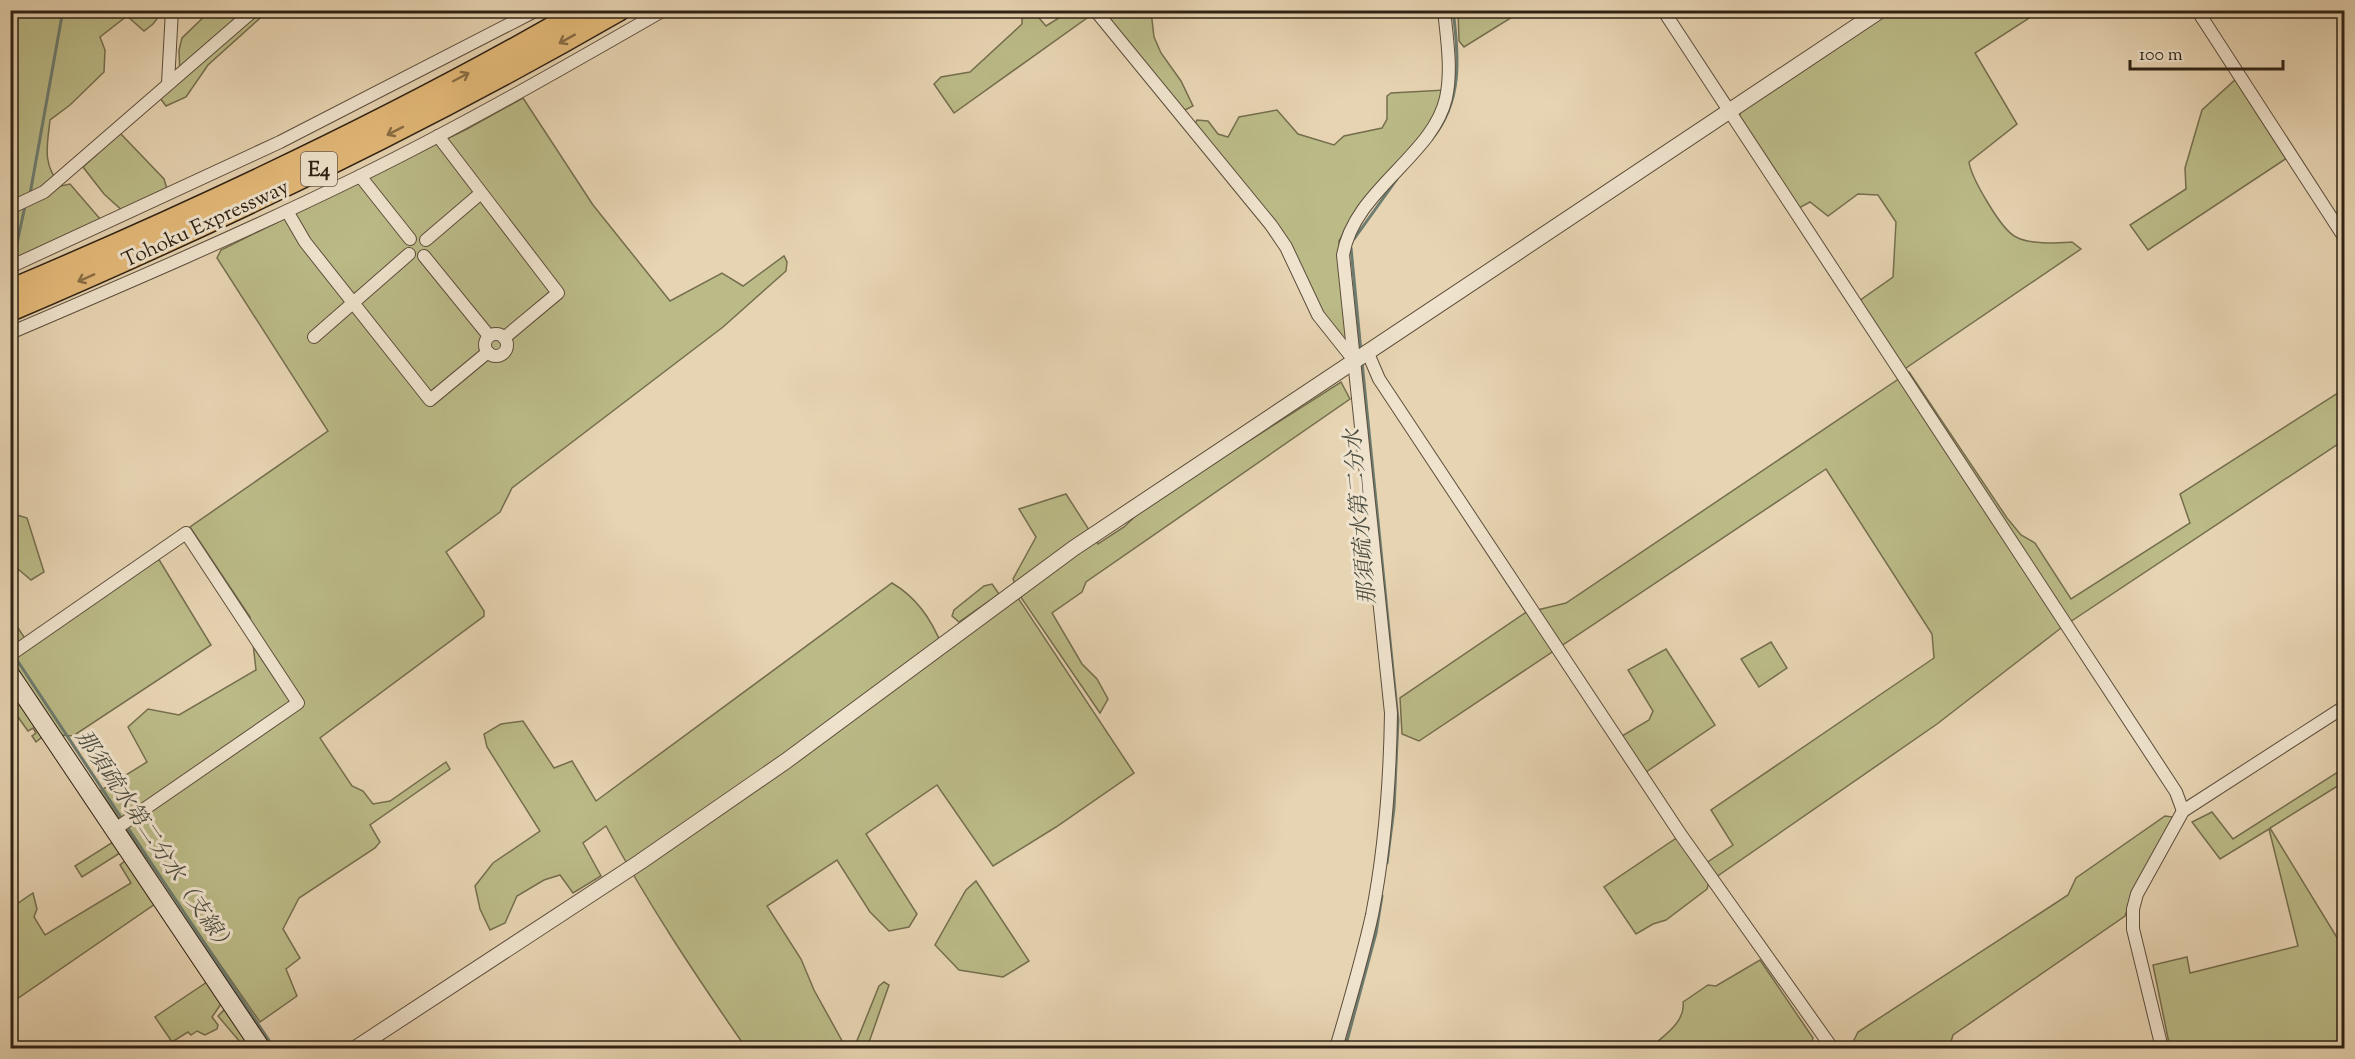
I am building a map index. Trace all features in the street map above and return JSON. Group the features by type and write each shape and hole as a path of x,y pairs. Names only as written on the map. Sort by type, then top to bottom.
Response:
{"highway":[{"name":"Tohoku Expressway","path":"10,291 267,176 459,78 584,10"},
{"name":"Tohoku Expressway","path":"10,310 153,248 297,180 471,92 618,10"}],"main road":[{"path":"10,674 261,1048"}],"street":[{"path":"168,82 172,10"},
{"path":"10,208 44,192 168,82 254,10"},
{"path":"10,267 280,142 537,10"},
{"path":"10,333 287,211 360,176 438,136 664,10"},
{"path":"1095,10 1271,225 1286,247 1318,315 1353,359"},
{"path":"1336,1048 1372,915 1390,768 1391,713 1343,255 1346,242 1367,205 1426,138 1442,111 1446,99 1449,68 1444,10"},
{"path":"1663,10 2176,792 2183,811"},
{"path":"356,1048 698,822 786,761 1050,565 1353,359 1881,10"},
{"path":"2197,10 2344,237"},
{"path":"438,136 558,293 504,338"},
{"path":"360,176 410,239"},
{"path":"426,240 482,193"},
{"path":"287,211 305,242 430,400 488,352"},
{"path":"410,239 417,237 426,240"},
{"path":"410,239 407,246 409,254 417,259 424,256 429,248 426,240"},
{"path":"314,337 409,254"},
{"path":"424,256 489,336"},
{"path":"498,334 504,338 507,346 502,354 496,356 488,352 485,344 489,336 498,334"},
{"path":"1367,351 1379,379 1681,835 1830,1045"},
{"path":"10,655 186,533 298,703 114,830"},
{"path":"2162,1048 2133,929 2133,909 2137,894 2183,811 2344,707"}],"green space":[{"path":"25,10 163,11 144,31 127,16 100,37 105,50 104,72 70,105 50,120 47,155 55,178 61,186 70,184 101,220 10,267 10,17"},
{"path":"1458,10 1522,11 1464,47 1459,41"},
{"path":"210,11 268,11 208,65 186,97 166,106 160,98 180,77 179,50 182,38"},
{"path":"1027,11 1033,11 1046,26 1070,11 1084,11 1087,18 954,113 934,84 941,77 970,72 1022,24 1022,15"},
{"path":"1101,11 1151,11 1154,37 1161,53 1181,81 1193,106 1183,111"},
{"path":"1888,11 2040,11 1975,53 2017,124 1969,162 1975,179 1988,202 2003,224 2016,237 2044,243 2072,242 2081,249 1903,370 1859,301 1893,277 1896,222 1878,195 1858,194 1828,216 1810,202 1799,208 1739,118 1741,109"},
{"path":"2236,79 2287,158 2148,250 2130,225 2186,189 2185,168 2202,110"},
{"path":"1445,90 1431,127 1354,216 1339,241 1347,338 1344,343 1336,334 1303,279 1194,126 1197,120 1208,121 1218,134 1228,137 1239,117 1277,110 1298,134 1334,145 1344,136 1382,128 1387,119 1387,96 1391,93"},
{"path":"523,98 593,205 670,301 722,273 743,286 784,256 787,262 786,271 723,327 512,488 500,512 446,552 484,611 484,616 320,738 352,786 363,791 373,804 390,801 446,762 450,769 370,825 380,842 375,848 299,898 283,929 300,958 286,969 297,996 260,1022 100,791 147,762 128,727 148,709 179,715 256,670 250,617 190,527 328,431 217,258 221,250 467,129"},
{"path":"120,133 164,179 167,189 125,213 104,194 83,167"},
{"path":"1909,372 2007,518 2021,535 2035,543 2071,599 2190,523 2180,494 2344,389 2344,440 2061,628 1937,724 1709,882 1707,889 1666,920 1653,924 1636,934 1604,887 1675,839 1679,839 1700,867 1733,845 1711,810 1934,658 1932,634 1826,469 1419,741 1402,734 1400,698 1525,613 1566,603"},
{"path":"1341,382 1350,399 1086,582 1082,592 1052,613 1082,664 1097,679 1108,699 1100,713 1020,596 1013,579 1036,537 1019,509 1066,494 1098,544 1124,527 1145,507"},
{"path":"17,515 27,518 44,572 31,580 11,563 11,519"},
{"path":"158,558 211,645 73,736 60,735 11,659 10,616 30,646"},
{"path":"892,583 916,602 933,627 942,646 1016,595 1134,773 1056,827 993,866 937,785 866,834 917,914 909,927 889,931 870,912 837,860 767,906 801,959 814,990 846,1048 746,1048 673,939 606,826 583,843 601,876 573,893 560,875 544,880 517,896 505,923 490,930 480,909 475,886 493,863 540,831 487,747 484,734 501,724 523,721 554,768 572,761 596,801"},
{"path":"992,584 999,594 959,622 952,616 954,610 984,586"},
{"path":"1771,642 1787,668 1759,687 1741,659"},
{"path":"1666,649 1715,725 1646,772 1622,736 1649,720 1653,711 1628,670"},
{"path":"17,699 42,737 36,742 32,736 36,733 33,728 28,731 18,717 14,719 10,702"},
{"path":"2344,768 2344,782 2270,828 2344,949 2344,1041 2311,1048 2170,1048 2153,965 2187,957 2190,973 2298,946 2269,829 2220,859 2192,822 2212,812 2233,839"},
{"path":"2165,816 2173,817 2132,896 2125,916 1953,1035 1949,1048 1850,1048 1858,1032 2068,895 2076,878"},
{"path":"113,842 120,853 82,877 75,866"},
{"path":"126,860 155,904 11,1003 11,908 33,893 37,909 34,917 45,935 131,883 120,865"},
{"path":"976,881 1029,961 1003,977 959,970 935,945 966,890"},
{"path":"1760,960 1813,1038 1810,1048 1650,1048 1677,1022 1681,1016 1683,1002 1708,985 1716,986"},
{"path":"207,982 221,1004 212,1017 218,1025 217,1029 205,1035 197,1031 191,1035 188,1032 172,1042 155,1017"},
{"path":"884,982 889,985 867,1048 854,1048 879,986"},
{"path":"225,1009 252,1048 234,1048 241,1043 218,1016"}],"waterway":[{"name":"那須疏水第二分水（支線）","path":"30,194 63,10"},
{"name":"那須疏水第二分水","path":"1431,140 1449,110 1454,95 1457,45 1453,10"},
{"name":"那須疏水第二分水","path":"1354,239 1397,179"},
{"name":"那須疏水第二分水（支線）","path":"14,257 25,206"},
{"name":"那須疏水第二分水","path":"1351,248 1361,352"},
{"name":"那須疏水第二分水","path":"1362,362 1398,720 1394,808 1387,863"},
{"name":"那須疏水第二分水（支線）","path":"15,657 122,819"},
{"name":"那須疏水第二分水（支線）","path":"126,825 274,1048"},
{"name":"那須疏水第二分水","path":"1345,1048 1376,933 1382,896"}]}
